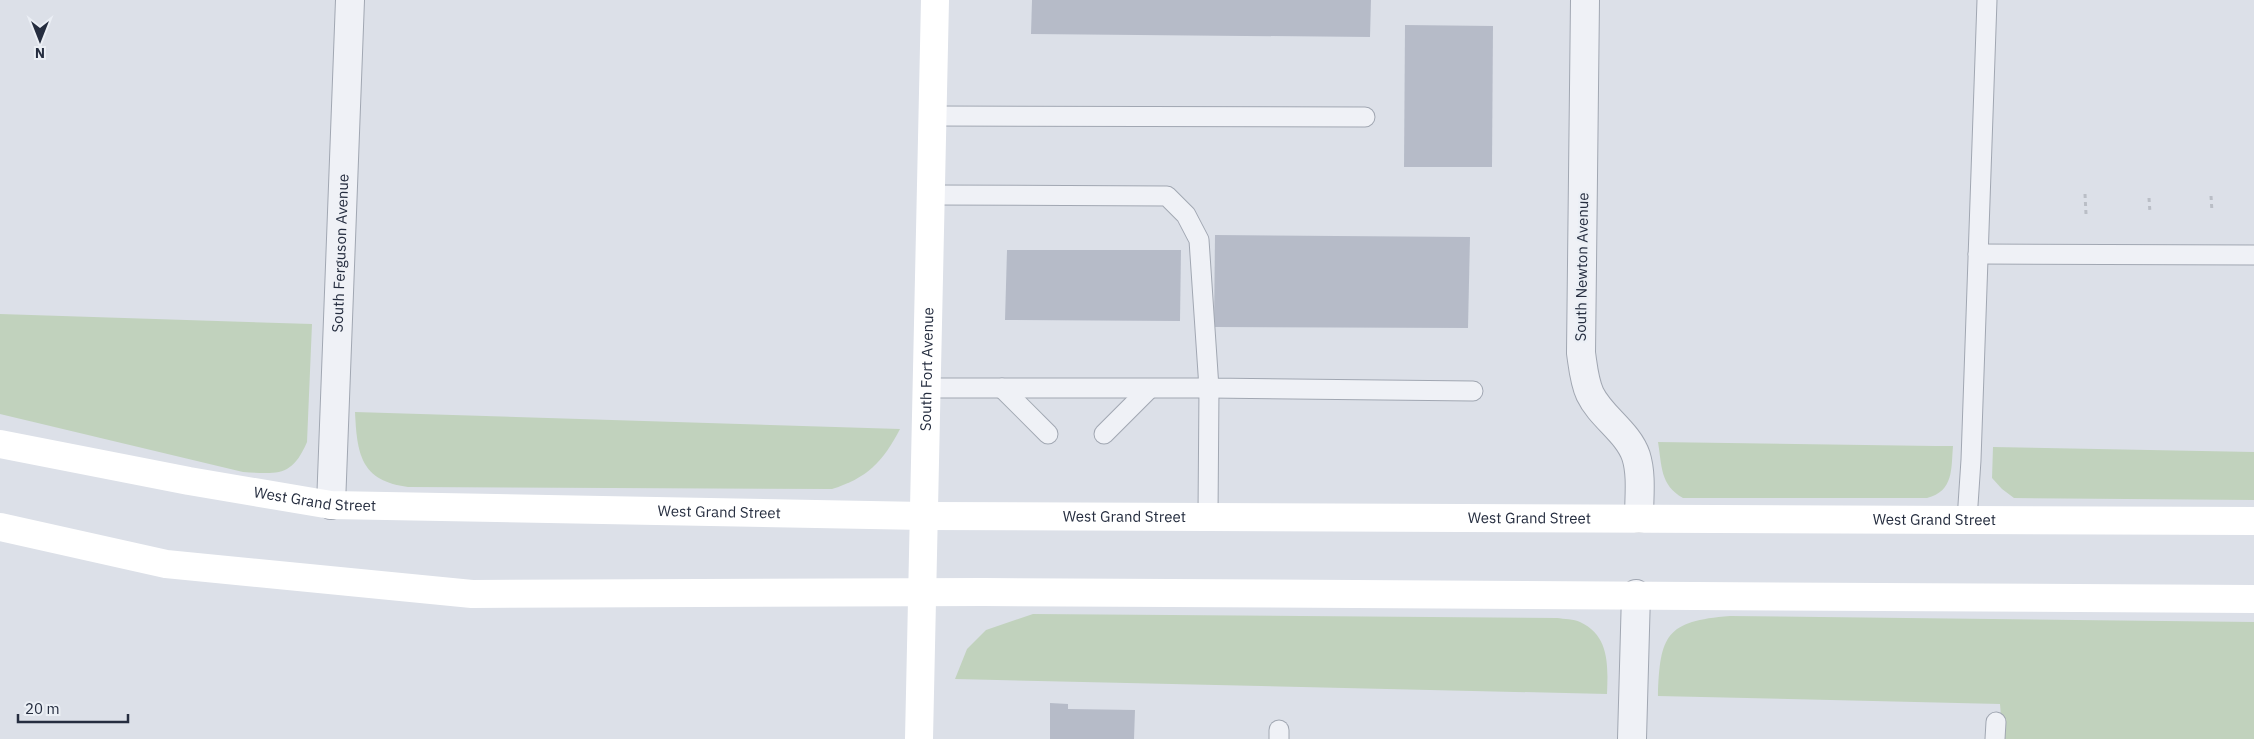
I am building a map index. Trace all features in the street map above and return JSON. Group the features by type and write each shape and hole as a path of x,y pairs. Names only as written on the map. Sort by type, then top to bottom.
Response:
{"main road":[{"name":"South Fort Avenue","path":"919,739 935,0"},
{"name":"West Grand Street","path":"0,444 189,481 331,506 924,516 2254,521"},
{"path":"0,527 166,564 472,594 922,592 1636,594 2254,599"}],"street":[{"name":"South Ferguson Avenue","path":"331,506 350,0"},
{"name":"South Newton Avenue","path":"1585,0 1581,352 1584,376 1591,395 1636,456 1639,518"},
{"path":"1632,739 1636,594"}],"lane":[{"path":"1967,520 1987,0"},
{"path":"932,116 1365,117"},
{"path":"931,195 1168,196 1186,215 1199,240 1209,388 1208,516"},
{"path":"1978,254 2254,255"},
{"path":"927,388 1209,388 1473,391"},
{"path":"1002,388 1048,434"},
{"path":"1104,434 1149,389"}],"path":[{"path":"2085,194 2086,214"},
{"path":"2211,196 2212,212"},
{"path":"2149,198 2150,213"}],"green space":[{"path":"0,314 312,324 307,442 296,462 282,471 275,473 243,472 0,414"},
{"path":"355,412 900,429 887,451 873,467 855,480 832,489 408,487 392,484 380,479 364,463 357,440"},
{"path":"1658,442 1953,446 1951,471 1947,485 1936,495 1927,498 1683,498 1675,493 1666,481 1663,474"},
{"path":"1993,447 2254,452 2254,500 2014,498 1992,478"},
{"path":"1033,614 1569,619 1580,622 1590,628 1602,644 1607,663 1607,694 955,679 967,649 986,630"},
{"path":"1730,616 2254,622 2254,739 2003,739 2000,704 1658,696 1661,658 1665,645 1671,635 1680,627 1692,622"}],"building":[{"path":"1032,0 1371,0 1370,37 1031,34"},
{"path":"1405,25 1493,26 1492,167 1404,167"},
{"path":"1215,235 1470,237 1468,328 1214,327"},
{"path":"1007,250 1181,250 1180,321 1005,320"},
{"path":"1050,703 1068,704 1068,709 1135,710 1134,739 1050,739"}]}
